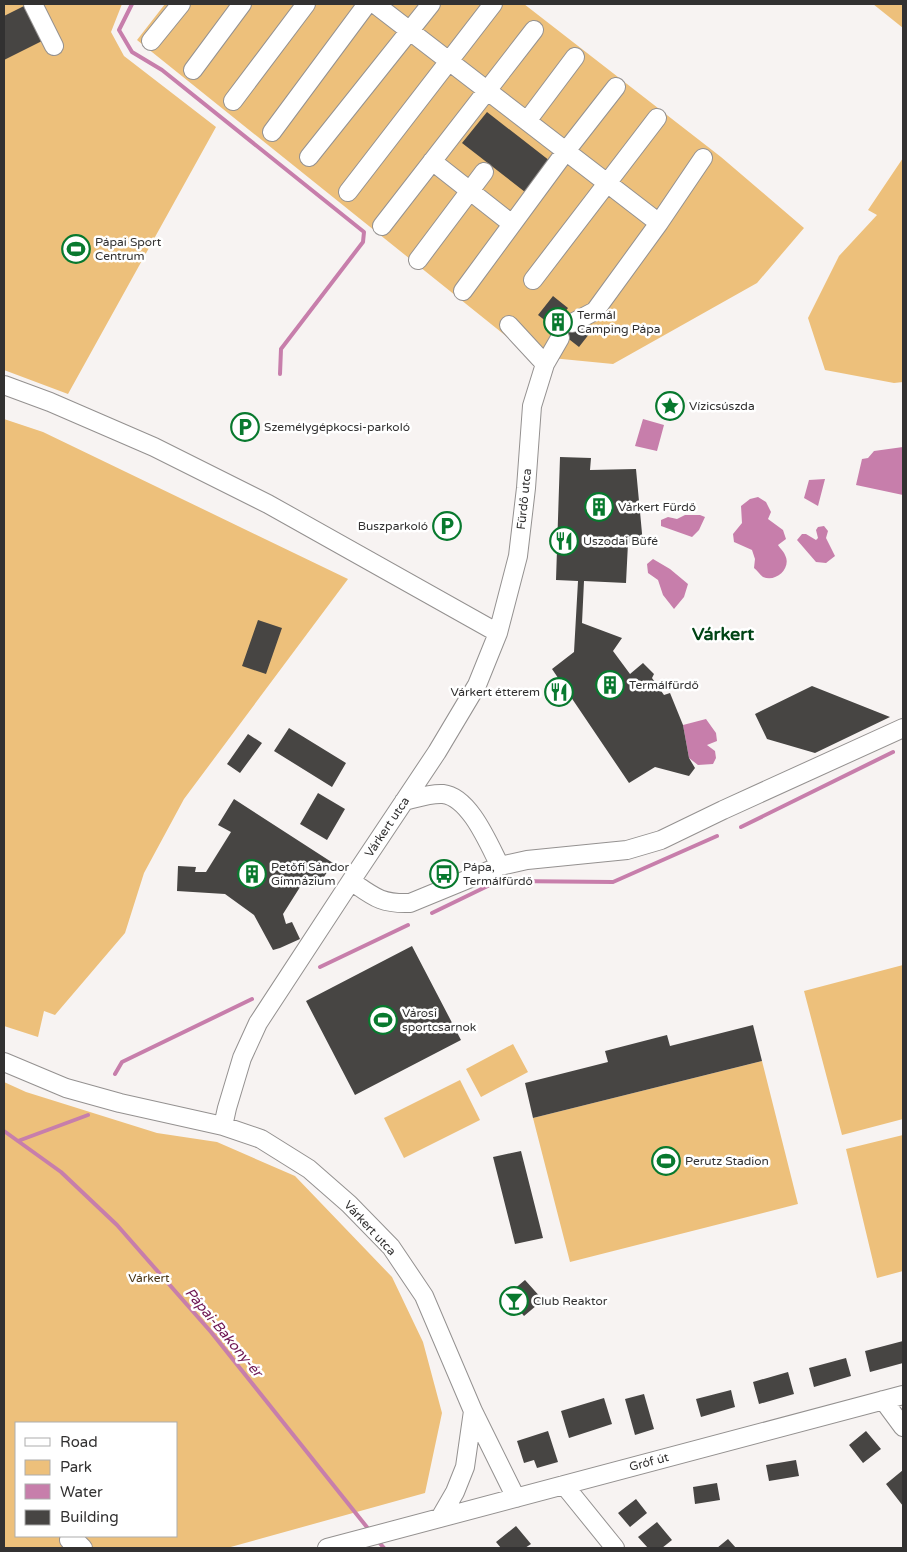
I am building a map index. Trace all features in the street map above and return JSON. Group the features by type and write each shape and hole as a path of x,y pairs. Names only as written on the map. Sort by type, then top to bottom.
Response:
{"street":[{"path":"32,4 54,46"},
{"path":"151,41 181,4"},
{"path":"193,70 242,4"},
{"path":"233,101 306,4"},
{"path":"272,132 367,4"},
{"path":"375,4 659,223"},
{"path":"310,157 431,4"},
{"path":"348,192 493,4"},
{"path":"382,226 534,30"},
{"path":"527,121 575,57"},
{"path":"463,291 566,151 616,87"},
{"path":"533,280 656,118"},
{"path":"572,323 595,311 659,223 703,158"},
{"path":"432,161 512,224"},
{"path":"418,260 484,172"},
{"path":"509,325 545,364"},
{"name":"Fürdő utca","path":"498,633 518,556 526,488 532,406 545,364 560,338"},
{"path":"4,384 154,447 268,504 498,633"},
{"name":"Várkert utca","path":"223,1126 242,1058 258,1023 460,715 476,685 498,633"},
{"path":"351,880 368,893 385,902 410,903 500,866 527,860 627,850 662,840 903,728"},
{"path":"404,801 444,794 454,798 474,818 500,866"},
{"name":"Várkert utca","path":"4,1062 66,1088 223,1126 261,1139 310,1169 349,1204 391,1247 424,1296 473,1411 516,1498"},
{"name":"Gróf út","path":"327,1548 903,1395"},
{"path":"883,1400 903,1427"},
{"path":"440,1518 455,1492 465,1466 473,1411"},
{"path":"564,1485 615,1548"}],"green space":[{"name":"Pápai Sport Centrum","path":"4,4 122,4 111,32 124,56 216,127 68,394 4,370"},
{"path":"165,4 524,4 721,157 804,228 757,283 613,364 531,356 137,40"},
{"path":"873,4 903,4 903,28"},
{"path":"903,158 903,382 894,383 825,370 808,318 839,256 877,215 868,210"},
{"path":"4,419 43,432 348,579 184,799 144,873 125,933 55,1015 44,1011 38,1037 4,1026"},
{"path":"903,965 903,1119 842,1135 804,991"},
{"path":"513,1044 528,1072 481,1097 466,1069"},
{"name":"Perutz Stadion","path":"762,1061 798,1204 570,1262 533,1118"},
{"path":"460,1080 480,1120 404,1158 384,1118"},
{"name":"Várkert","path":"4,1082 26,1092 157,1133 217,1142 295,1176 392,1277 423,1342 442,1413 425,1493 227,1548 4,1548"},
{"path":"903,1135 903,1271 877,1278 846,1149"}],"water":[{"path":"643,419 664,425 657,451 635,446"},
{"path":"903,447 903,495 856,485 862,459 868,458 874,451"},
{"path":"825,479 818,506 804,498 809,480"},
{"path":"758,497 766,502 771,512 768,519 783,530 786,539 778,545 787,560 785,569 773,578 763,577 754,568 755,559 752,550 734,542 733,534 742,523 741,506 750,499"},
{"path":"685,515 705,517 699,530 692,537 661,526 661,520 668,517 677,519"},
{"path":"824,526 828,531 826,538 835,556 826,563 816,562 797,540 802,534 806,534 816,540 818,538 816,530 818,527"},
{"path":"653,559 670,569 688,584 684,597 674,609 663,595 658,580 648,573 647,564"},
{"path":"706,719 716,733 717,741 707,745 715,751 716,758 713,764 698,765 689,758 683,725"}],"building":[{"path":"28,4 46,39 4,60 4,16"},
{"path":"487,112 550,161 525,192 462,143"},
{"name":"Termál Camping Pápa","path":"553,296 568,308 562,316 574,325 580,318 593,329 579,347 538,315"},
{"path":"560,457 591,458 590,470 636,469 643,544 628,543 626,583 584,581 582,623 622,638 613,651 630,674 643,663 654,674 652,678 664,695 670,693 683,725 689,758 695,768 689,776 655,767 629,783 552,669 574,652 578,581 556,580"},
{"path":"258,620 282,628 266,674 242,666"},
{"path":"812,686 890,717 815,753 767,739 755,714"},
{"path":"289,728 346,763 332,787 274,751"},
{"path":"248,734 262,743 240,773 227,764"},
{"path":"318,793 345,809 327,840 300,824"},
{"name":"Petőfi Sándor Gimnázium","path":"234,799 333,863 320,883 307,876 283,914 286,924 292,922 300,939 273,950 254,915 225,894 177,891 178,866 196,867 195,872 206,872 231,832 218,825"},
{"name":"Városi sportcsarnok","path":"412,946 461,1040 355,1095 306,1001"},
{"path":"753,1025 762,1061 533,1118 525,1083 608,1062 605,1051 667,1035 670,1046"},
{"path":"521,1151 543,1238 515,1244 493,1157"},
{"path":"525,1280 543,1300 524,1316 507,1295"},
{"path":"903,1341 903,1363 870,1372 865,1351"},
{"path":"846,1358 851,1376 814,1387 809,1368"},
{"path":"788,1372 794,1394 759,1404 753,1382"},
{"path":"731,1390 735,1407 701,1417 696,1399"},
{"path":"644,1394 654,1429 635,1435 625,1399"},
{"path":"604,1398 612,1424 569,1438 561,1411"},
{"path":"548,1431 558,1462 537,1468 534,1460 524,1463 517,1441"},
{"path":"866,1431 881,1449 863,1463 849,1445"},
{"path":"796,1460 799,1476 769,1481 766,1465"},
{"path":"903,1470 903,1506 886,1484"},
{"path":"717,1483 720,1500 695,1504 693,1487"},
{"path":"636,1499 647,1513 630,1527 618,1513"},
{"path":"657,1522 672,1540 662,1548 648,1548 638,1537"},
{"path":"516,1526 531,1544 525,1548 501,1548 496,1542"},
{"path":"728,1539 736,1548 717,1548"}],"waterway":[{"path":"132,4 119,30 132,52 162,70 364,232 363,242 281,349 280,374"},
{"path":"741,827 893,752"},
{"path":"432,913 498,881 613,882 717,836"},
{"path":"320,967 408,925"},
{"path":"115,1074 122,1062 252,999"},
{"path":"18,1141 88,1115"},
{"name":"Pápai-Bakony-ér","path":"4,1131 61,1172 117,1225 211,1332 370,1531"},
{"name":"Pápai-Bakony-ér","path":"377,1540 384,1548"}],"place":[{"name":"Pápai Sport Centrum","path":"76,249"},
{"name":"Termál Camping Pápa","path":"558,322"},
{"name":"Vízicsúszda","path":"670,406"},
{"name":"Személygépkocsi-parkoló","path":"245,427"},
{"name":"Várkert Fürdő","path":"599,507"},
{"name":"Buszparkoló","path":"447,526"},
{"name":"Uszodai Büfé","path":"564,541"},
{"name":"Termálfürdő","path":"610,685"},
{"name":"Várkert étterem","path":"559,692"},
{"name":"Petőfi Sándor Gimnázium","path":"252,874"},
{"name":"Pápa, Termálfürdő","path":"444,874"},
{"name":"Városi sportcsarnok","path":"383,1020"},
{"name":"Perutz Stadion","path":"666,1161"},
{"name":"Club Reaktor","path":"514,1301"}],"district":[{"name":"Várkert","path":"723,634"}]}
